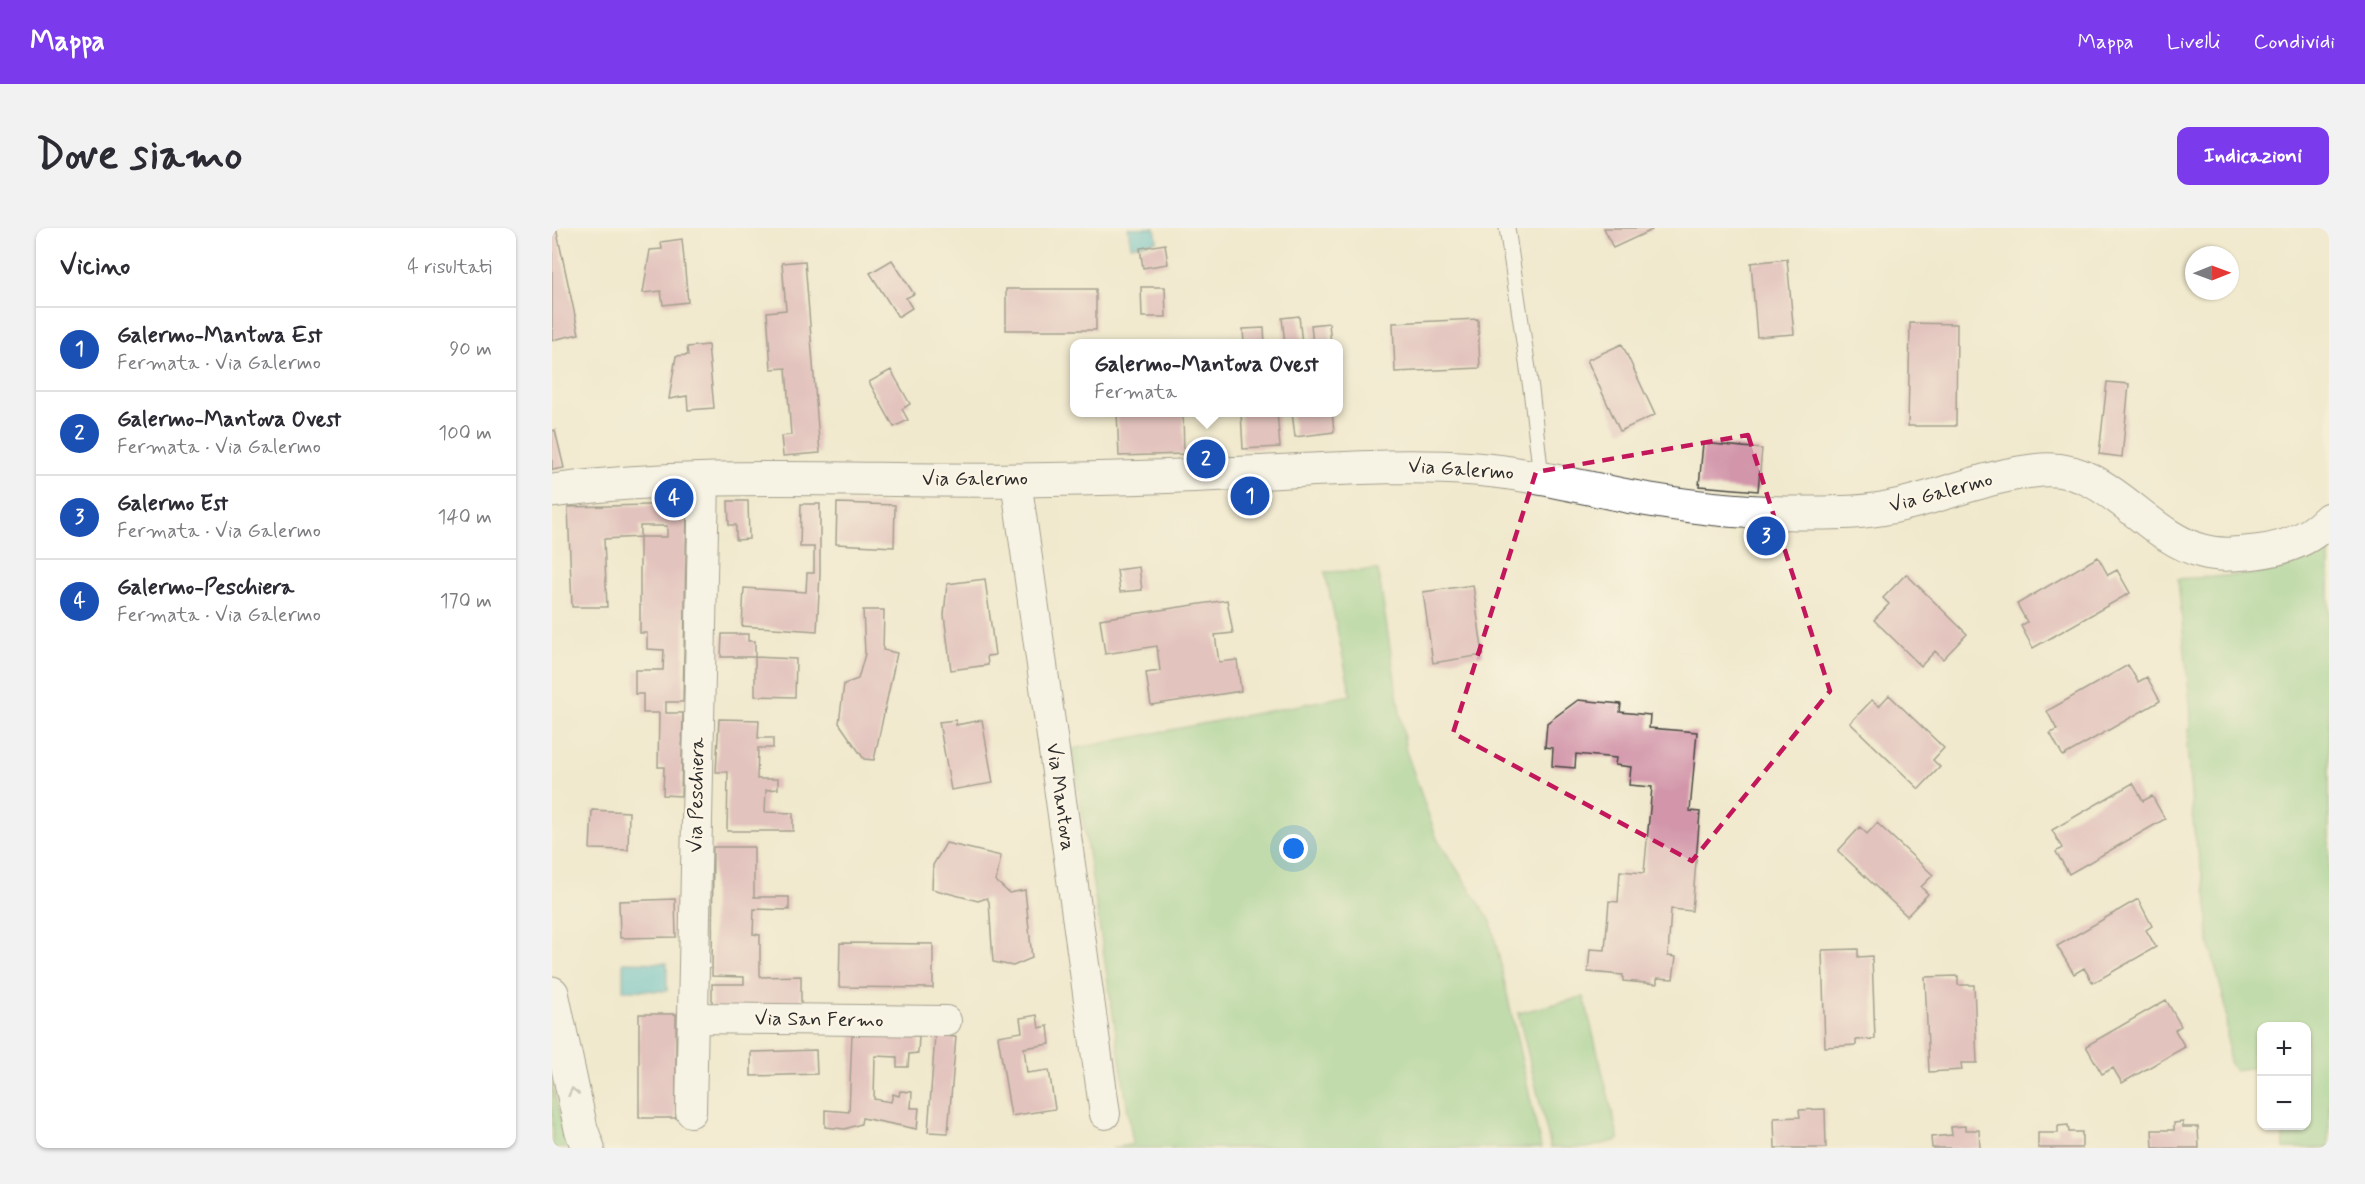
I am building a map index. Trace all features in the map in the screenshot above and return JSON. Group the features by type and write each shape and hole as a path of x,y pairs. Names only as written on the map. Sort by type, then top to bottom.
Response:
{"main road":[{"name":"Via Galermo","path":"552,491 611,483 704,479 1016,480 1240,474 1408,466 1475,469 1541,477 1680,505 1802,513 1863,512 1895,506 2019,472 2048,469 2078,474 2105,488 2176,539 2199,550 2224,554 2276,550 2303,540 2329,519"},
{"path":"552,993 581,1129 588,1148"}],"street":[{"name":"Via Peschiera","path":"691,1112 704,479"},
{"name":"Via Mantova","path":"1016,480 1105,1114"},
{"name":"Via San Fermo","path":"693,1018 946,1021"}],"lane":[{"path":"1507,228 1531,388 1541,477"}],"highlighted area":[{"path":"1748,435 1830,691 1692,861 1453,733 1536,472"}],"green space":[{"path":"2329,546 2329,1148 2284,1148 2282,1130 2311,1130 2311,1022 2257,1022 2257,1067 2234,1070 2229,1062 2225,1003 2209,943 2207,900 2194,831 2187,747 2191,715 2178,579 2257,573 2295,564"},
{"path":"1378,570 1406,751 1437,839 1491,921 1541,1148 1112,1148 1133,1144 1072,749 1351,695 1325,572"},
{"path":"1584,997 1619,1140 1587,1148 1551,1148 1518,1013"},
{"path":"552,1082 567,1148 553,1148"}],"water":[{"path":"1128,228 1155,228 1157,241 1131,246"},
{"path":"623,962 667,963 667,991 623,990"}],"building":[{"path":"552,228 556,228 579,334 552,340"},
{"path":"1604,228 1651,228 1652,230 1613,248"},
{"path":"682,239 688,302 663,305 661,291 643,293 650,250 662,249 661,242"},
{"path":"1165,244 1168,264 1143,268 1140,248"},
{"path":"1787,259 1794,334 1757,337 1751,263"},
{"path":"892,260 914,294 906,298 912,308 898,317 870,273"},
{"path":"805,261 820,453 783,456 781,436 791,435 786,368 771,369 767,312 786,310 782,263"},
{"path":"1141,287 1165,287 1166,317 1142,317"},
{"path":"1006,289 1096,289 1096,330 1006,330"},
{"path":"1299,316 1301,339 1284,339 1282,318"},
{"path":"1478,319 1480,368 1395,372 1393,323"},
{"path":"1329,323 1331,339 1312,339 1311,325"},
{"path":"1910,323 1957,324 1956,426 1908,426"},
{"path":"1264,328 1265,339 1244,339 1243,329"},
{"path":"1622,344 1655,415 1620,431 1587,360"},
{"path":"708,345 714,408 688,410 687,396 669,399 676,356 688,355 687,347"},
{"path":"891,370 910,404 902,409 908,420 894,427 869,382"},
{"path":"2107,382 2129,384 2122,457 2099,454"},
{"path":"1117,417 1183,417 1184,454 1119,456"},
{"path":"1241,417 1277,417 1280,447 1243,449"},
{"path":"1293,417 1332,417 1334,432 1295,437"},
{"path":"555,430 564,468 552,470 552,431"},
{"path":"1703,443 1762,449 1758,491 1699,486"},
{"path":"728,501 748,501 749,539 736,540 736,525 729,525"},
{"path":"837,503 895,505 894,547 836,544"},
{"path":"687,504 683,702 666,702 666,713 683,713 681,796 663,795 664,767 658,767 659,713 643,713 643,694 635,694 635,670 663,670 664,650 647,649 647,633 640,633 640,537 604,539 607,607 572,607 568,507","holes":["640,526 667,526 667,537 640,537"]},
{"path":"801,504 820,504 817,631 742,626 744,588 806,592 807,573 814,573 814,547 800,547"},
{"path":"2098,557 2108,575 2117,570 2130,593 2033,648 2021,626 2027,622 2017,604"},
{"path":"1139,567 1142,590 1120,592 1117,570"},
{"path":"1906,574 1967,634 1943,659 1935,651 1921,666 1874,620 1889,604 1883,598"},
{"path":"985,579 995,655 987,656 988,665 951,670 944,615 947,584"},
{"path":"1473,585 1483,655 1433,663 1423,592"},
{"path":"1227,600 1233,633 1215,635 1219,662 1237,660 1241,691 1151,705 1146,673 1160,671 1157,646 1105,654 1100,619"},
{"path":"863,610 884,610 883,650 897,653 874,760 864,759 839,723 844,684 858,679 865,654"},
{"path":"722,634 748,634 748,641 755,641 755,657 721,657"},
{"path":"755,657 796,659 795,697 755,696"},
{"path":"2128,665 2138,682 2147,677 2160,701 2063,756 2050,733 2057,730 2047,711"},
{"path":"1889,695 1944,748 1933,760 1940,767 1919,789 1850,723 1872,700 1879,706"},
{"path":"1578,700 1621,704 1620,712 1650,715 1649,728 1697,732 1690,811 1700,812 1692,911 1671,909 1668,956 1676,957 1673,979 1657,978 1657,984 1623,981 1623,975 1588,972 1590,949 1605,950 1609,901 1618,902 1620,871 1644,873 1652,787 1629,785 1631,767 1615,765 1616,758 1576,754 1575,768 1552,766 1553,748 1545,747 1547,723"},
{"path":"719,719 759,720 758,738 773,738 773,748 758,748 757,779 778,779 778,789 766,790 765,812 793,813 793,831 727,831 728,772 716,772"},
{"path":"956,720 956,725 982,720 993,783 951,790 939,722"},
{"path":"2133,783 2143,801 2152,796 2165,819 2069,874 2056,852 2062,848 2052,830"},
{"path":"592,810 629,812 628,850 590,849"},
{"path":"1877,823 1933,875 1921,887 1928,894 1907,916 1838,851 1860,827 1867,834"},
{"path":"946,843 1001,856 996,881 1009,893 1025,890 1032,958 1013,966 993,962 987,898 978,901 932,889 933,865"},
{"path":"713,847 754,847 754,897 789,897 789,910 754,909 753,934 760,935 760,977 801,976 801,1010 712,1010 712,984 744,984 744,977 712,976"},
{"path":"675,899 676,937 620,938 619,901"},
{"path":"2138,899 2152,926 2146,930 2156,947 2093,983 2084,968 2074,974 2057,946"},
{"path":"840,943 933,944 933,988 839,987"},
{"path":"1858,949 1858,957 1872,956 1875,1039 1856,1040 1856,1045 1825,1047 1822,950"},
{"path":"1958,976 1958,985 1974,985 1977,1063 1961,1063 1962,1070 1929,1072 1925,977"},
{"path":"2166,1000 2181,1026 2175,1030 2185,1047 2122,1083 2113,1068 2102,1074 2086,1046"},
{"path":"639,1014 676,1014 676,1118 639,1118"},
{"path":"1037,1015 1039,1028 1048,1026 1050,1044 1024,1048 1027,1073 1049,1070 1055,1109 1011,1116 998,1036 1022,1032 1020,1018"},
{"path":"852,1033 919,1036 918,1053 909,1054 908,1067 897,1067 897,1057 875,1056 874,1099 891,1102 893,1094 899,1096 900,1091 912,1092 911,1108 919,1108 917,1129 862,1118 861,1124 845,1129 825,1127 825,1110 849,1112"},
{"path":"935,1035 956,1037 948,1133 928,1132"},
{"path":"816,1050 817,1074 751,1076 751,1052"},
{"path":"1825,1109 1826,1148 1775,1148 1774,1118 1800,1117 1799,1110"},
{"path":"2183,1122 2183,1127 2198,1127 2199,1148 2153,1148 2152,1130 2174,1130 2174,1123"},
{"path":"2068,1125 2069,1132 2082,1132 2082,1148 2038,1148 2038,1133 2058,1133 2058,1126"},
{"path":"1965,1126 1965,1130 1979,1130 1980,1148 1932,1148 1931,1137 1952,1135 1951,1127"}],"place":[{"name":"Galermo-Mantova Ovest","path":"1206,459"},
{"name":"Galermo-Mantova Est","path":"1250,496"},
{"name":"Galermo-Peschiera","path":"674,498"},
{"name":"Galermo Est","path":"1766,536"}]}
